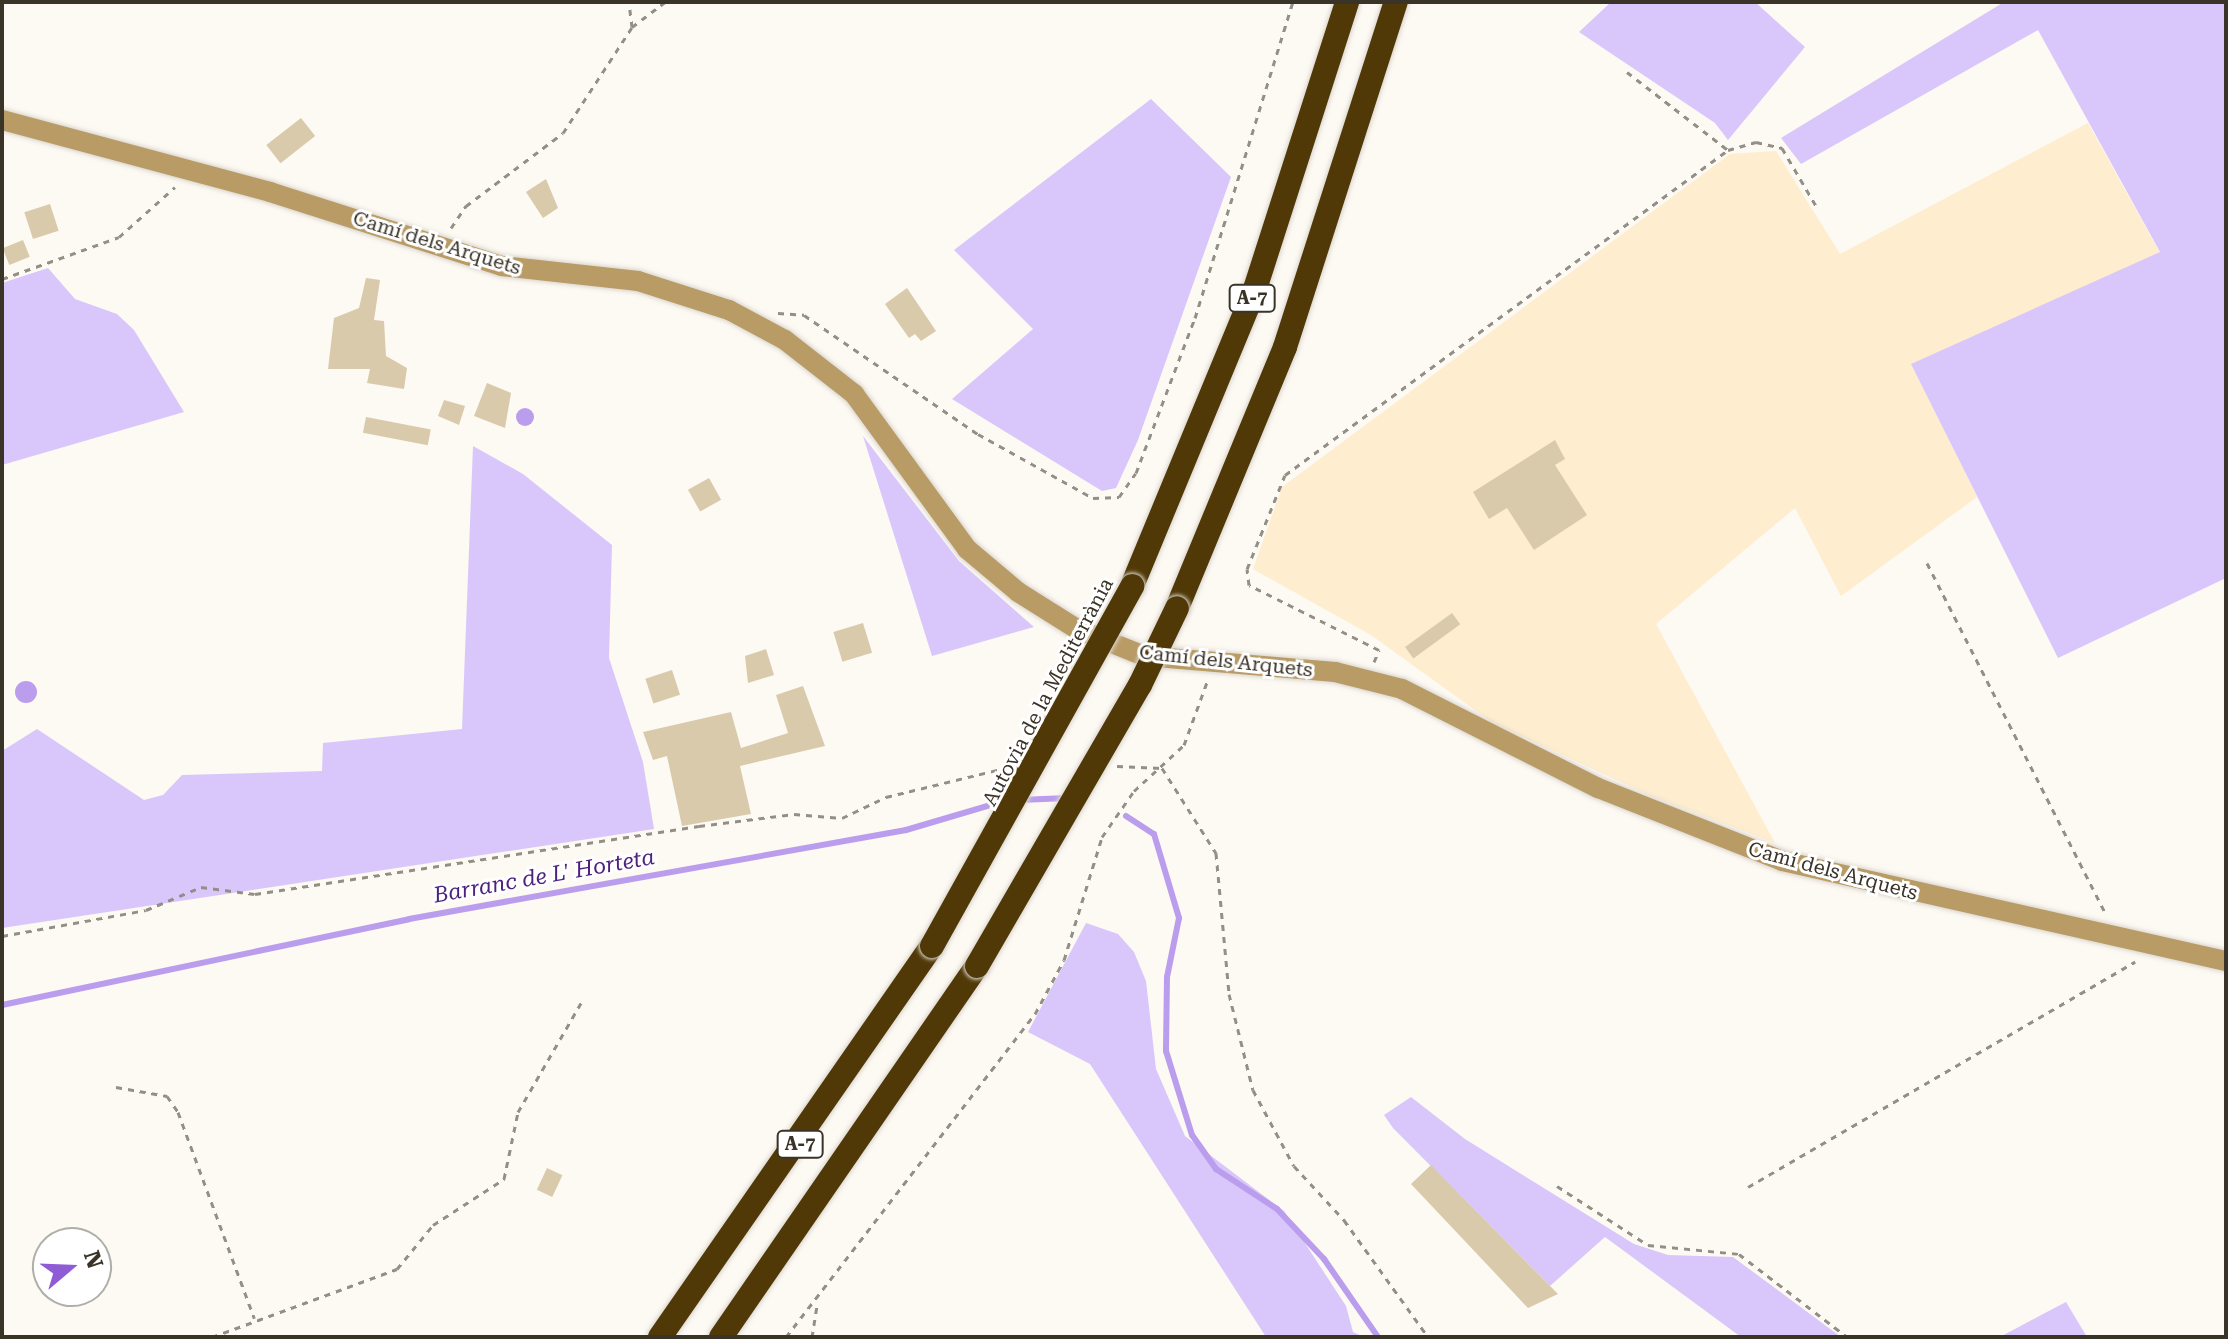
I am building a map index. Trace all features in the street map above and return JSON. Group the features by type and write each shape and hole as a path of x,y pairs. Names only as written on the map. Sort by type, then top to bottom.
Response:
{"highway":[{"name":"Autovia de la Mediterrània","path":"660,1337 932,946 1132,586 1255,289 1347,2"},
{"name":"A-7","path":"721,1337 977,966 1140,685 1177,608 1285,347 1396,2"}],"street":[{"name":"Camí dels Arquets","path":"2,120 544,275 664,287 785,340 854,394 967,549 1018,592 1077,629 1144,656 1366,680 1402,689 1703,834 1852,880 2166,944 2226,961"}],"path":[{"path":"629,2 632,27"},
{"path":"444,247 466,206 563,133 632,27 665,2"},
{"path":"774,313 804,315 978,434 1093,498 1119,497 1136,473 1195,318 1293,2"},
{"path":"1627,72 1728,150"},
{"path":"1366,680 1379,650 1249,585 1247,569 1278,485 1728,150 1756,142 1782,148 1818,209"},
{"path":"2,279 119,237 153,214 185,173"},
{"path":"1927,563 2117,935"},
{"path":"786,1337 817,1306 1035,1014 1064,960 1102,837 1134,791 1184,745 1212,663"},
{"path":"1104,766 1162,768"},
{"path":"2,936 146,910 201,887 255,894 699,826 794,814 842,818 932,783 1011,767"},
{"path":"1162,768 1216,853 1229,994 1253,1090 1294,1166 1344,1220 1428,1337"},
{"path":"1748,1187 2166,944"},
{"path":"212,1337 254,1318 397,1269 433,1225 504,1179 518,1112 582,1001"},
{"path":"116,1087 167,1096 178,1112 254,1318"},
{"path":"1557,1186 1648,1245 1739,1254 1847,1337"},
{"path":"812,1337 817,1306"}],"shaded area":[{"path":"1611,2 1755,2 1805,47 1728,140 1715,123 1579,32"},
{"path":"2004,2 2226,2 2226,578 2058,658 1911,364 2160,252 2038,30 1801,164 1781,138"},
{"path":"1151,99 1231,177 1138,440 1116,488 1102,491 952,399 1033,329 954,250"},
{"path":"2088,123 2160,253 1912,364 1977,497 1841,596 1795,508 1656,624 1775,843 1651,796 1493,723 1371,635 1253,569 1282,487 1730,154 1776,151 1840,254"},
{"path":"48,268 75,299 117,314 134,330 184,412 2,465 2,283"},
{"path":"525,408 534,417 525,426 516,417"},
{"path":"863,436 959,561 1034,627 932,656"},
{"path":"473,446 523,474 612,545 609,658 643,762 654,829 2,928 2,751 37,729 144,800 163,795 182,775 322,771 323,743 462,729"},
{"path":"26,681 34,684 37,692 34,700 26,703 18,700 15,692 18,684"},
{"path":"1086,923 1118,934 1134,952 1146,981 1156,1069 1185,1136 1284,1211 1346,1306 1353,1332 1364,1337 1266,1337 1090,1064 1028,1032"},
{"path":"1411,1097 1465,1139 1634,1244 1668,1255 1733,1257 1841,1337 1741,1337 1605,1237 1550,1286 1393,1128 1384,1115"},
{"path":"2066,1302 2087,1337 2000,1337 2043,1314"}],"building":[{"path":"301,118 315,136 280,163 266,145"},
{"path":"546,179 558,208 543,218 526,192"},
{"path":"50,204 59,231 33,239 24,212"},
{"path":"23,240 30,257 9,265 3,248"},
{"path":"366,278 380,280 374,320 384,321 386,356 407,368 404,389 367,383 370,369 328,369 334,318 359,308"},
{"path":"907,288 936,331 921,341 915,334 909,338 885,304"},
{"path":"487,383 511,393 505,428 474,416"},
{"path":"444,400 465,406 459,425 438,416"},
{"path":"366,417 431,430 428,445 363,433"},
{"path":"1555,440 1565,459 1555,465 1587,515 1534,550 1507,508 1489,519 1473,492"},
{"path":"709,478 721,500 700,512 688,490"},
{"path":"1452,613 1460,624 1413,658 1405,647"},
{"path":"863,623 872,653 842,662 833,632"},
{"path":"766,649 774,675 748,683 745,656"},
{"path":"672,670 680,695 653,703 645,679"},
{"path":"803,686 825,746 740,766 751,814 682,826 667,756 653,760 643,732 731,712 741,748 788,733 776,695"},
{"path":"1431,1165 1558,1294 1528,1308 1411,1184"},
{"path":"547,1168 562,1175 552,1197 537,1190"}],"waterway":[{"name":"Barranc de L' Horteta","path":"1019,800 1068,798"},
{"name":"Barranc de L' Horteta","path":"2,1005 409,919 906,830 1004,801"},
{"path":"1126,816 1154,834 1179,918 1167,977 1166,1051 1192,1135 1216,1169 1277,1209 1324,1259 1378,1337"}]}
